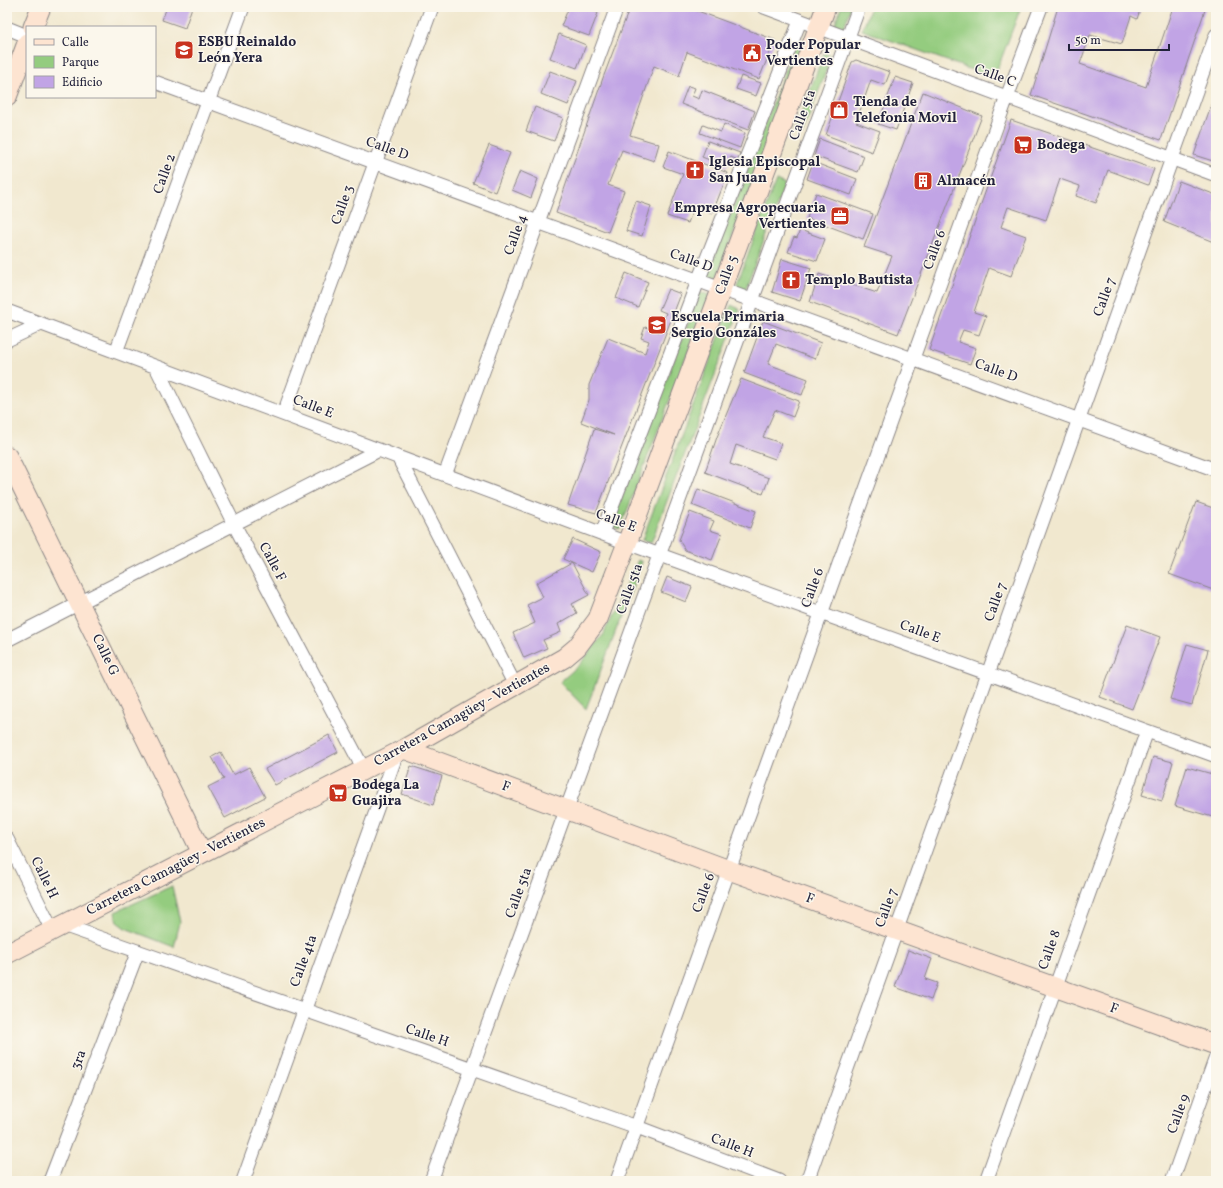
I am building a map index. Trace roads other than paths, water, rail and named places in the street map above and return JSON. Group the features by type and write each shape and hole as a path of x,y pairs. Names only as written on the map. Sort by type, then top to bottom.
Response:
{"street":[{"path":"33,26 41,7"},
{"name":"Calle 2","path":"116,352 243,7"},
{"name":"Calle 3","path":"284,413 432,7"},
{"name":"Calle 4","path":"445,474 617,7"},
{"name":"Calle C","path":"764,7 1216,175"},
{"name":"Calle 5","path":"628,543 826,7"},
{"name":"Calle 5ta","path":"431,1181 859,7"},
{"name":"Calle 6","path":"617,1181 1007,97 1041,7"},
{"name":"Calle 5","path":"602,533 800,20"},
{"path":"7,28 26,36"},
{"name":"Calle 7","path":"807,1181 1216,35"},
{"path":"7,97 26,46"},
{"name":"Calle D","path":"156,82 1216,470"},
{"name":"Calle E","path":"7,311 284,413 378,450 628,543 1216,756"},
{"path":"7,340 41,324"},
{"name":"Calle F","path":"156,367 234,524 364,770"},
{"path":"7,640 80,604 378,450"},
{"name":"Calle G","path":"7,456 202,853"},
{"path":"398,457 516,687"},
{"name":"Carretera Camagüey - Vertientes","path":"7,954 401,751 516,687 564,658 577,647 598,619 628,543"},
{"name":"Calle 8","path":"986,1181 1054,987 1147,731"},
{"name":"F","path":"401,751 1216,1046"},
{"name":"Calle 4ta","path":"243,1181 304,1010 401,751"},
{"name":"Calle H","path":"7,839 57,928 138,951 637,1127 779,1181"},
{"name":"3ra","path":"50,1181 138,951"},
{"name":"Calle 9","path":"1172,1181 1216,1058"}],"place":[{"name":"ESBU Reinaldo León Yera","path":"184,50"},
{"name":"Poder Popular Vertientes","path":"752,53"},
{"name":"Tienda de Telefonia Movil","path":"839,110"},
{"name":"Bodega","path":"1023,145"},
{"name":"Iglesia Episcopal San Juan","path":"695,170"},
{"name":"Almacén","path":"923,181"},
{"name":"Empresa Agropecuaria Vertientes","path":"840,216"},
{"name":"Templo Bautista","path":"791,280"},
{"name":"Escuela Primaria Sergio Gonzáles","path":"657,325"},
{"name":"Bodega La Guajira","path":"338,793"}]}
